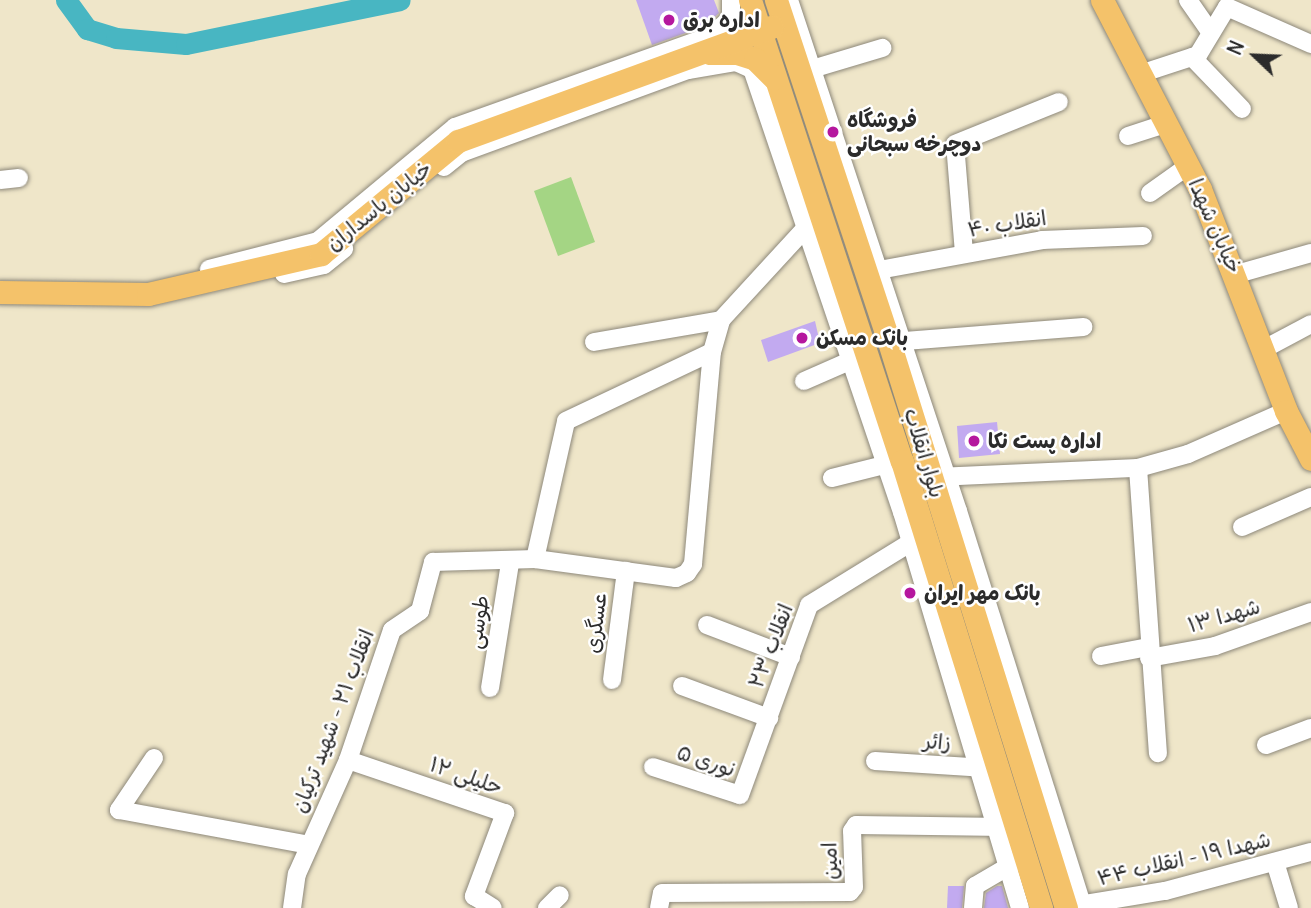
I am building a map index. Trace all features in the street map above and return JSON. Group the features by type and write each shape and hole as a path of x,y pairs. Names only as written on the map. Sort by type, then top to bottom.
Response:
{"main road":[{"name":"بلوار انقلاب","path":"750,0 776,81 814,219 918,539 974,697 987,768 1016,862 1041,908"},
{"name":"بلوار انقلاب","path":"775,0 806,71 896,341 939,476 996,687 1075,907"},
{"name":"خیابان شهدا","path":"1102,0 1188,166 1237,274 1286,411 1311,459"},
{"name":"خیابان پاسداران","path":"0,292 148,294 321,254 458,141 783,23"},
{"path":"700,53 743,54 763,64 776,81"},
{"path":"974,697 988,699 996,687"}],"street":[{"path":"0,282 150,283 318,242 455,127 711,36 731,18 731,0"},
{"path":"789,0 806,71 879,270 896,341 1083,327"},
{"path":"1188,0 1211,33"},
{"path":"1140,74 1192,57 1227,6 1311,44"},
{"path":"806,71 882,48"},
{"path":"1192,57 1241,109"},
{"path":"0,302 152,303 324,265 461,153 717,62 736,62 752,69 814,219 721,320 712,352 566,421 535,559"},
{"path":"964,253 955,144 1059,102"},
{"path":"1128,136 1166,124"},
{"path":"1150,193 1188,166"},
{"path":"0,180 19,178"},
{"name":"انقلاب ۴۰","path":"879,270 1042,240 1143,236"},
{"path":"1237,274 1311,253"},
{"path":"594,342 721,320"},
{"path":"1264,349 1311,324"},
{"name":"انقلاب ۲۱ - شهید ترکیان","path":"292,908 297,874 348,760 393,630 420,611 433,562 438,559 510,564 535,559 676,578 687,573 692,564 712,352"},
{"path":"804,382 860,357"},
{"path":"1075,907 939,476 1138,468 1188,454 1286,411"},
{"path":"832,478 894,463"},
{"path":"1138,468 1158,753"},
{"path":"1242,527 1311,497"},
{"path":"918,539 987,768"},
{"name":"انقلاب ۲۳","path":"742,789 809,605 918,539"},
{"name":"طوسی","path":"490,688 510,564"},
{"name":"عسگری","path":"612,680 626,571"},
{"name":"شهدا ۱۳","path":"1101,656 1215,646 1311,612"},
{"path":"707,625 791,657"},
{"path":"682,686 769,718"},
{"path":"1266,745 1311,728"},
{"path":"154,758 119,810 309,845"},
{"name":"حلیلی ۱۲","path":"348,760 505,813 474,896 493,908"},
{"name":"زائر","path":"875,761 987,768"},
{"name":"نوری ۵","path":"653,767 734,795 740,795 742,789"},
{"name":"امین","path":"659,908 662,893 850,892 854,887 852,831 856,825 1005,827"},
{"name":"شهدا ۱۹ - انقلاب ۴۴","path":"1075,907 1165,891 1311,852"},
{"path":"973,908 975,886 1016,862 1020,908"},
{"path":"1275,862 1289,908"},
{"path":"547,908 560,895"}],"green space":[{"path":"571,177 595,242 558,256 534,191"}],"building":[{"path":"636,0 714,0 719,13 705,26 652,45"},
{"path":"815,321 820,343 768,362 761,340"},
{"path":"997,422 1000,454 959,458 957,426"},
{"path":"948,886 964,886 962,908 947,908"},
{"path":"1002,886 1008,908 984,908 986,893"}],"waterway":[{"path":"66,0 87,29 116,38 186,44 400,0"}],"place":[{"name":"اداره برق","path":"669,20"},
{"name":"فروشگاه دوچرخه سبحانی","path":"833,132"},
{"name":"بانک مسکن","path":"802,338"},
{"name":"اداره پست نکا","path":"974,441"},
{"name":"بانک مهر ایران","path":"910,593"}]}
